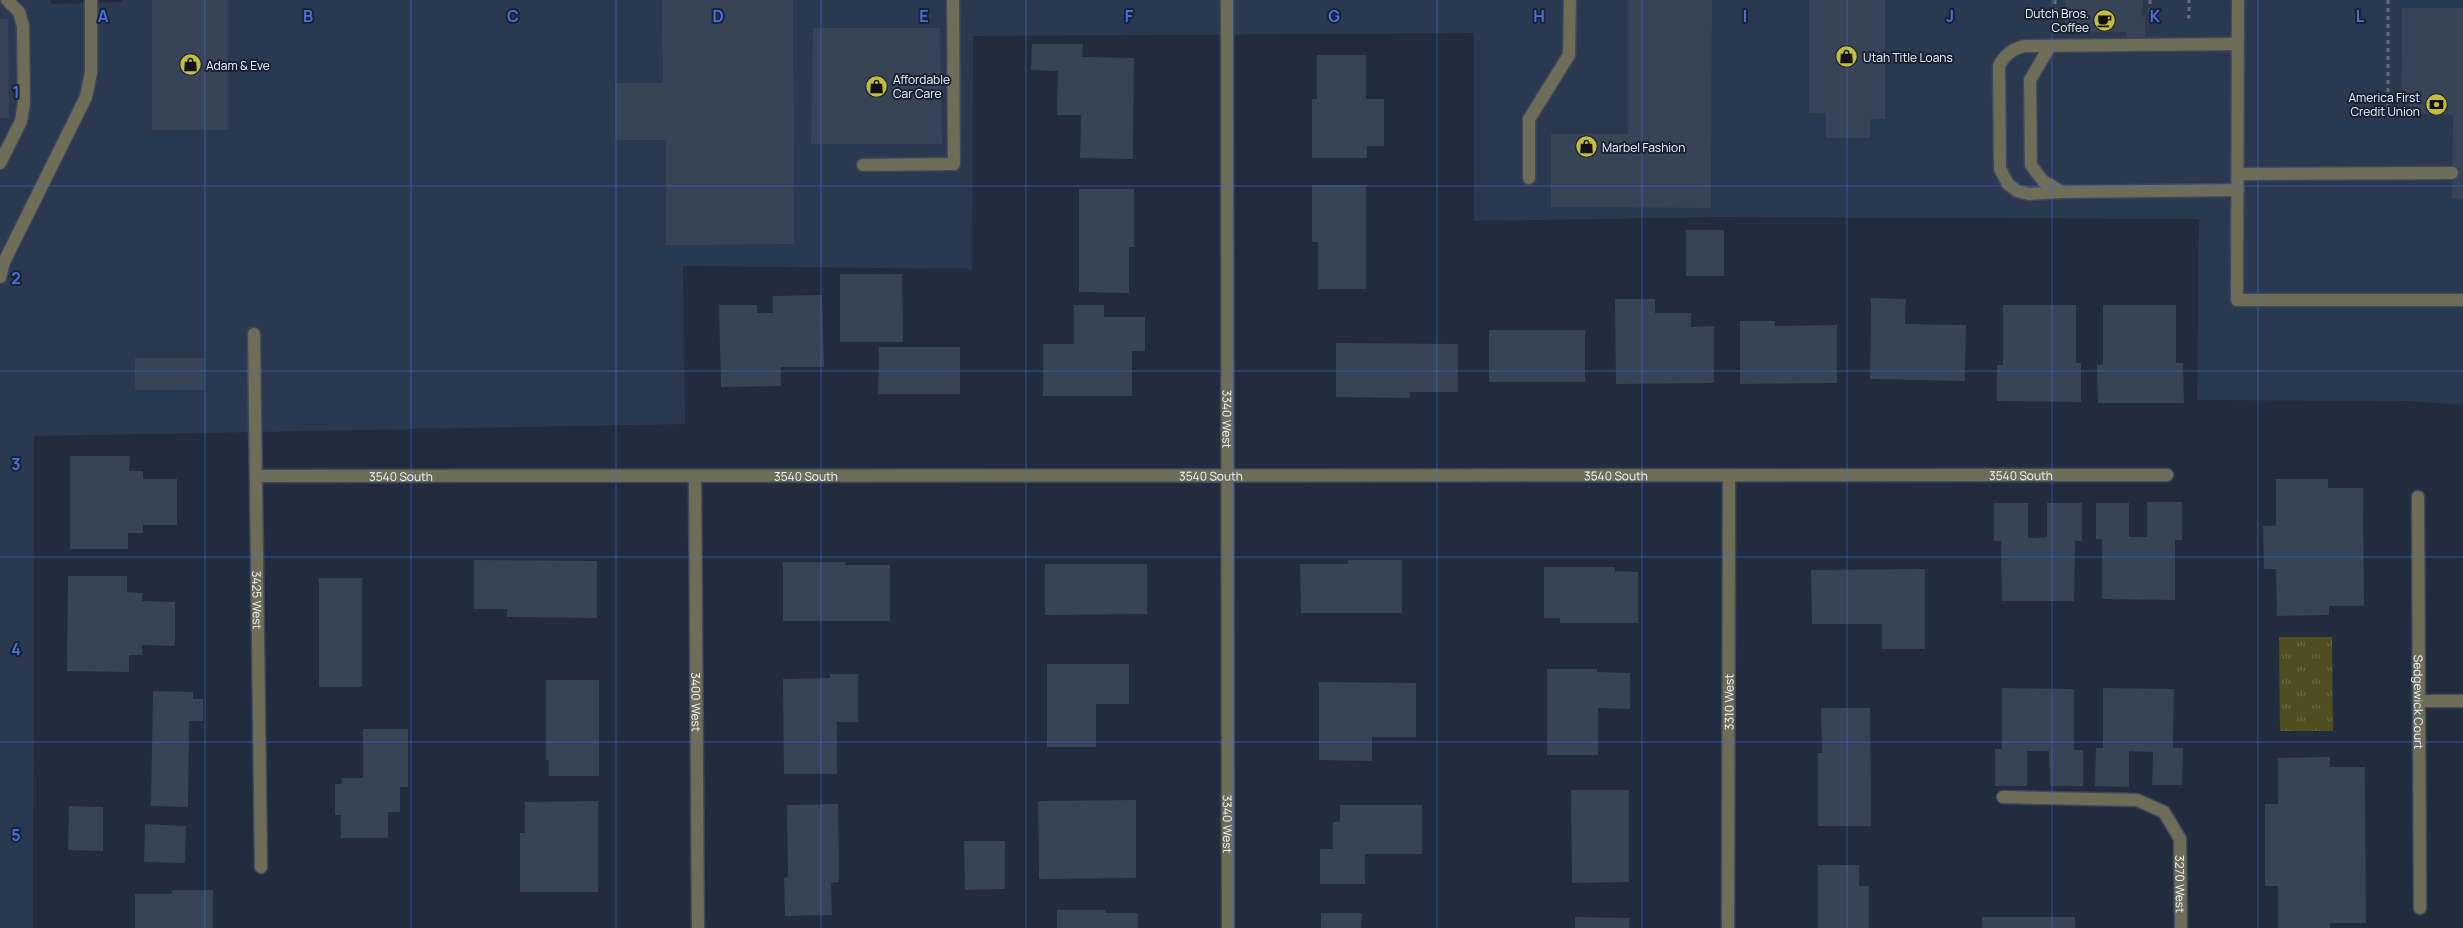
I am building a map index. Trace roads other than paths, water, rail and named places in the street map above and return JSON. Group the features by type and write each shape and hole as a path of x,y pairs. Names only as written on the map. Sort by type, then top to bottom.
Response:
{"street":[{"path":"0,163 21,120 24,103 24,26 19,12 7,0"},
{"path":"0,278 4,262 86,98 91,73 91,0"},
{"path":"863,165 954,164 953,0"},
{"name":"3340 West","path":"1227,0 1228,928"},
{"path":"1529,178 1528,119 1568,55 1570,0"},
{"path":"2238,0 2237,300 2463,300"},
{"path":"2237,44 2022,46 2006,56 2000,63 1999,161 2003,177 2017,191 2029,194 2238,190"},
{"path":"2050,46 2030,80 2031,165 2043,182 2062,192"},
{"path":"2238,174 2452,173"},
{"name":"3425 West","path":"254,334 261,867"},
{"name":"3540 South","path":"256,476 2167,475"},
{"name":"3400 West","path":"695,476 698,928"},
{"name":"3310 West","path":"1728,928 1729,476"},
{"name":"Sedgewick Court","path":"2418,498 2420,908"},
{"path":"2419,701 2463,701"},
{"name":"3270 West","path":"2003,797 2137,800 2164,812 2180,839 2181,928"}],"place":[{"name":"Dutch Bros. Coffee","path":"2105,20"},
{"name":"Utah Title Loans","path":"1847,57"},
{"name":"Adam & Eve","path":"190,65"},
{"name":"Affordable Car Care","path":"877,86"},
{"name":"America First Credit Union","path":"2436,104"},
{"name":"Marbel Fashion","path":"1586,147"}]}
